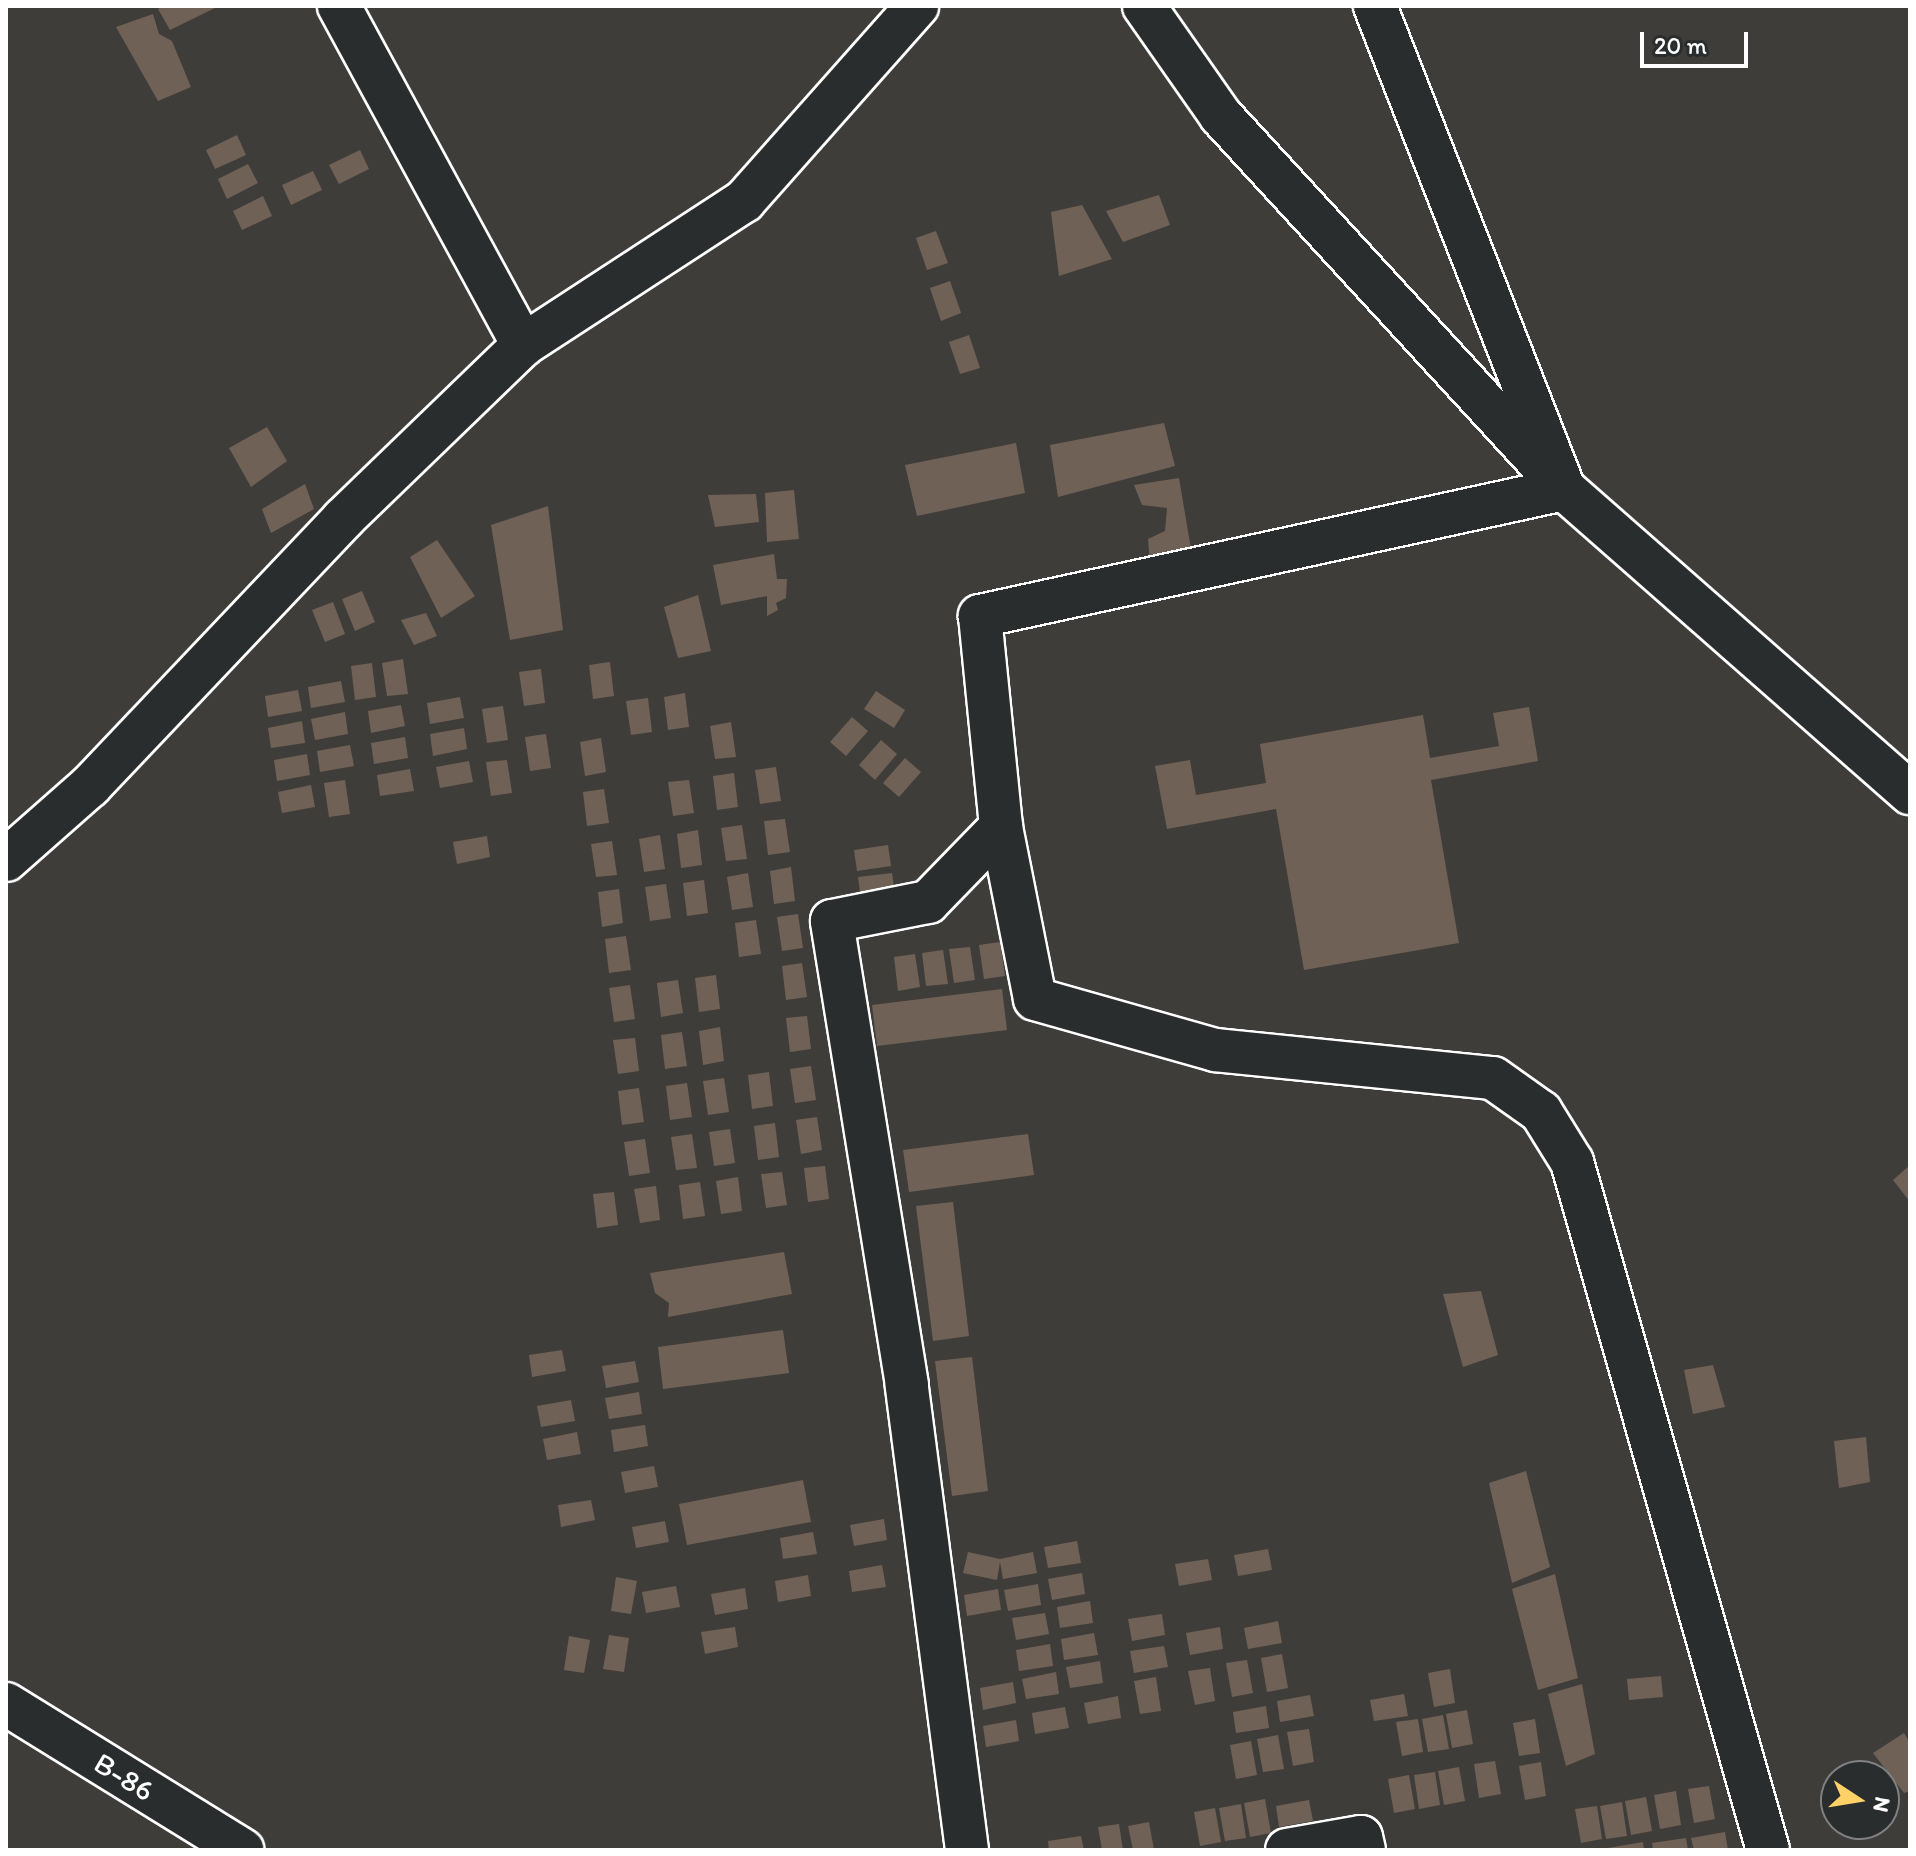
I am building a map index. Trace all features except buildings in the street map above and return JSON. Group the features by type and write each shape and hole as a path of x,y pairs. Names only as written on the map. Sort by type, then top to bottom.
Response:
{"street":[{"path":"339,6 523,345"},
{"path":"6,860 90,786 343,519 523,345 744,201 917,6"},
{"path":"1144,6 1221,116 1564,489 1910,793"},
{"path":"1375,6 1564,489"},
{"path":"1564,489 980,616 1001,827 1035,999 1215,1050 1493,1078 1541,1112 1572,1162 1768,1850"},
{"path":"967,1850 907,1385 832,921 928,902 1001,827"},
{"name":"B-86","path":"6,1704 242,1850"},
{"path":"1287,1850 1361,1837 1364,1850"}]}
